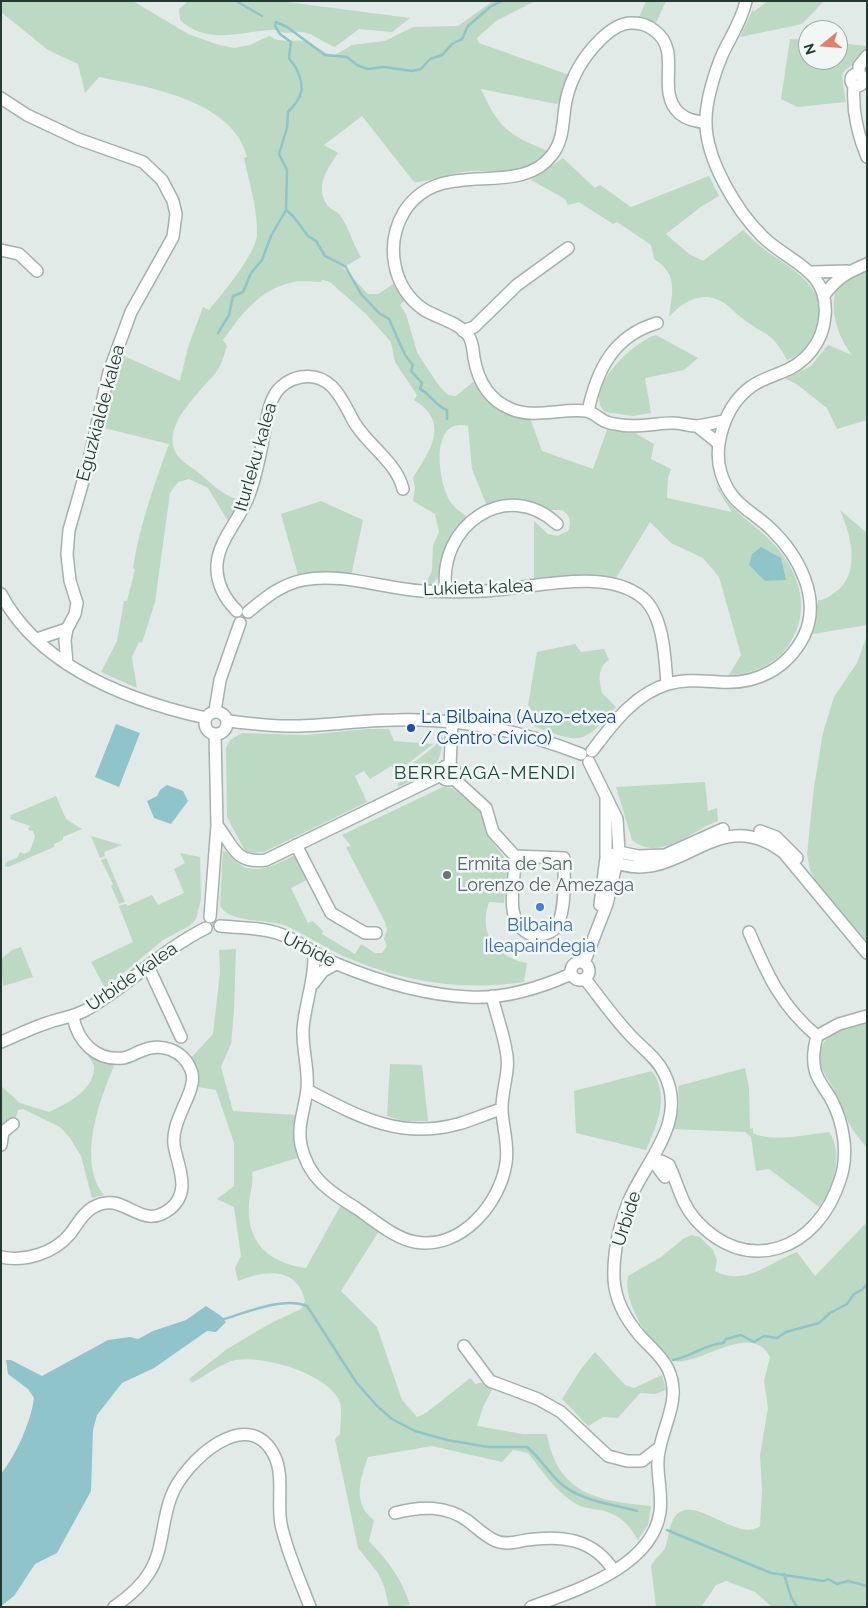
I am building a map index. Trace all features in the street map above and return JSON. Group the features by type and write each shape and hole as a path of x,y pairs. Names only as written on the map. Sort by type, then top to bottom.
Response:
{"street":[{"path":"588,756 618,718 650,692 672,683 700,680 735,682 765,675 782,665 804,635 809,614 809,598 802,571 795,558 771,529 744,510 735,499 721,474 718,443 725,421 734,403 753,385 791,369 809,355 816,346 824,325 824,295 812,272 763,237 742,213 725,185 712,154 706,123 712,87 722,55 738,24 746,1"},
{"path":"706,123 684,116 673,104 669,93 669,50 657,33 639,24 626,23 614,28 603,36 585,56 573,78 566,102 560,140 550,157 543,164 515,177 459,179 430,189 415,200 403,214 392,250 401,284 423,309 467,334 480,380 489,393 502,404 522,413 588,411 607,422 624,426 673,423 697,426 725,421"},
{"path":"867,56 859,66 859,74 851,76 850,80 854,85 852,104 855,123 867,157"},
{"name":"Eguzkialde kalea","path":"1,98 27,115 78,139 143,162 162,180 173,201 176,214 173,237 131,312 109,372 88,464 69,530 69,572 77,603 75,614 64,634 50,651"},
{"path":"463,331 471,329 517,285 568,248"},
{"path":"1,250 19,254 37,271"},
{"path":"824,295 836,280 848,271 867,264"},
{"path":"812,272 848,271"},
{"path":"472,348 482,320"},
{"path":"588,411 594,382 606,360 624,341 641,330 657,323"},
{"name":"Iturleku kalea","path":"242,612 222,591 218,581 217,561 223,543 240,517 249,495 258,466 270,404 283,385 296,378 309,377 322,380 333,387 356,424 396,473 403,489"},
{"path":"697,426 718,443"},
{"path":"446,590 444,577 448,553 459,533 477,517 499,508 523,508 533,510 556,524"},
{"name":"Lukieta kalea","path":"242,612 286,585 319,578 424,591 485,591 597,580 623,586 643,598 654,613 672,683"},
{"path":"1,594 8,607 37,639 67,664 89,677 141,701 210,715 224,715 227,721 224,730 215,734"},
{"path":"215,734 206,728 240,623 235,618 242,612"},
{"path":"37,639 64,634"},
{"name":"Eguzkialde kalea","path":"64,634 67,664"},
{"path":"227,721 296,726 394,720 452,722 497,728 545,740 588,756 617,819 619,835 599,911 601,920"},
{"path":"452,722 450,766 455,771 453,778"},
{"path":"210,917 218,919 220,926 212,932 206,928 205,922 210,917 217,825 215,734"},
{"path":"441,775 442,768 450,766"},
{"path":"217,825 239,855 246,860 266,860 441,775"},
{"path":"441,775 446,780 453,778"},
{"path":"453,778 486,808 493,832 515,856 564,858 562,913 560,923 552,931 532,935 524,932 515,921 512,905 515,856"},
{"path":"584,963 612,885 614,858 606,798"},
{"path":"614,858 665,854 688,846 719,830 736,827 765,832 787,845 837,917"},
{"path":"612,885 638,866 674,860 716,839 733,834 751,835 770,842 784,853 867,953"},
{"path":"619,835 630,848 648,855"},
{"path":"296,845 331,913 365,932 376,933"},
{"path":"614,858 638,866"},
{"name":"Urbide","path":"220,926 260,929 280,934 306,947 319,962 336,964 380,980 421,990 469,997 492,996 547,985 571,974"},
{"name":"Urbide kalea","path":"1,1042 48,1022 73,1017 112,994 167,950 206,928"},
{"path":"749,932 756,953 787,1007 816,1036"},
{"path":"319,962 311,988 303,1029 307,1090 301,1117 300,1138 307,1166 317,1180 329,1191 397,1235 415,1242 433,1242 462,1232 475,1222 492,1201 506,1163 507,1134 502,1109 507,1074 506,1051 492,996"},
{"path":"584,963 589,972 585,979 577,980 571,974 571,968 575,964 584,963"},
{"path":"148,966 181,1037"},
{"name":"Urbide","path":"585,979 632,1037 657,1061 670,1088 672,1111 665,1136 653,1161 628,1203 616,1248 614,1279 617,1294 625,1314 642,1338 664,1361 669,1372 674,1397 672,1410 660,1447 659,1474"},
{"path":"816,1036 839,1024 867,1016"},
{"path":"1,1257 18,1259 48,1251 70,1234 88,1211 102,1203 118,1202 138,1214 148,1217 171,1208 182,1194 182,1171 174,1145 174,1137 181,1108 192,1087 192,1070 175,1051 165,1047 142,1050 123,1058 109,1057 97,1053 85,1045 76,1030 73,1017"},
{"path":"653,1161 670,1180 688,1211 704,1229 726,1244 749,1251 773,1251 801,1238 817,1224 826,1211 841,1180 844,1152 841,1124 832,1102 815,1072 816,1036"},
{"path":"307,1090 362,1118 400,1129 431,1129 457,1124 502,1109"},
{"path":"1,1145 3,1132 13,1124"},
{"path":"665,1136 670,1180"},
{"path":"653,1161 661,1161 669,1165"},
{"path":"642,1178 656,1176 670,1180"},
{"path":"464,1346 490,1381 538,1399 573,1422 608,1456 641,1462 659,1474 661,1508 656,1531 639,1554 614,1571 541,1605"},
{"path":"114,1607 129,1597 149,1574 156,1560 171,1497 181,1478 212,1445 241,1435 258,1438 264,1442 275,1457 278,1469 282,1529 310,1607"},
{"path":"641,1462 660,1447"},
{"path":"395,1514 421,1508 442,1510 467,1520 496,1541 507,1543 550,1538 580,1541 600,1555 614,1571"}],"green space":[{"path":"1,1 133,1 188,34 219,45 234,48 250,45 269,36 282,41 304,41 333,56 352,45 385,41 413,27 458,26 493,1 535,1 496,21 477,38 479,43 569,75 561,100 557,104 481,89 494,113 507,129 514,135 548,151 534,164 524,169 470,171 428,181 414,182 362,116 324,145 338,153 326,172 322,186 324,199 329,207 340,215 361,257 343,268 368,294 378,294 395,283 405,300 400,305 406,314 417,352 440,387 448,395 456,396 473,382 477,383 530,418 542,451 593,469 608,427 630,430 654,444 651,459 671,469 668,478 667,498 732,512 718,490 716,482 725,499 767,537 786,560 793,573 801,600 801,614 797,629 785,650 772,662 756,670 729,675 741,655 719,577 703,558 671,543 650,522 616,578 580,575 539,581 534,580 534,521 548,534 557,536 568,531 570,519 562,510 549,510 537,505 492,504 487,506 472,469 468,426 455,426 447,431 442,442 440,454 440,469 447,495 452,504 467,517 447,544 438,578 431,585 425,585 432,571 433,546 439,532 435,514 413,501 415,487 413,478 431,447 434,437 432,418 414,400 417,395 395,362 391,342 365,313 330,282 322,280 321,282 294,282 269,291 243,313 223,340 227,346 220,365 178,420 173,442 176,453 184,462 224,493 241,500 229,523 208,488 189,479 178,482 170,493 155,602 142,643 139,642 132,657 137,688 101,672 117,641 124,601 127,601 135,569 133,568 144,520 169,444 104,428 113,384 122,355 180,381 188,347 203,307 209,310 215,303 245,263 255,243 257,225 255,206 244,158 247,157 239,138 225,122 207,109 186,99 119,81 99,77 85,93 78,64 48,50 1,12"},
{"path":"188,1 279,1 410,18 392,32 359,29 335,47 310,34 299,32 286,33 273,30 212,35 201,32 190,28 180,20 179,9"},
{"path":"646,1 666,1 656,23 639,17"},
{"path":"768,1 824,1 806,20 798,20 798,25 740,37 754,7 753,12"},
{"path":"790,39 798,39 798,70 845,70 843,81 846,102 797,107 781,99"},
{"path":"848,44 867,46 867,54 848,68"},
{"path":"563,158 595,188 600,185 631,207 709,176 719,196 702,206 666,234 689,254 703,261 743,230 801,276 816,295 819,306 819,319 809,343 799,353 787,360 772,338 750,324 727,305 711,298 696,298 689,301 669,317 672,292 671,278 662,265 654,259 651,245 617,222 613,224 579,202 568,205 565,199 531,180"},
{"path":"867,255 867,420 837,429 827,408 795,383 785,379 811,366 828,345 852,355 842,339 835,320 835,291 844,274"},
{"path":"656,335 698,358 684,370 645,378 651,413 633,416 605,412 600,403 600,392 605,380 624,356 636,346"},
{"path":"321,501 363,520 351,576 322,572 298,575 281,514"},
{"path":"840,510 867,533 867,625 813,634 818,600 828,597 843,585 851,565 852,554 848,531"},
{"path":"867,635 867,941 851,927 818,886 810,870 807,854 814,787 823,733 834,697 857,663"},
{"path":"575,644 581,652 604,649 609,660 602,666 601,670 602,693 616,707 596,728 581,738 562,736 534,726 533,712 528,705 537,652"},
{"path":"368,729 389,729 394,741 433,744 396,773 391,766 370,779 364,771 355,776 367,802 264,852 252,853 245,851 227,817 226,748 230,740 242,733 306,735"},
{"path":"438,731 443,738 439,758 435,765 424,774 399,787 397,784 401,781 398,775 436,745"},
{"path":"705,782 708,811 717,808 718,821 665,846 654,848 643,846 632,840 616,787"},
{"path":"443,787 452,788 477,807 482,814 486,834 508,862 504,903 489,902 486,924 492,942 498,949 516,960 527,963 524,982 502,985 457,985 412,979 369,966 340,954 284,925 240,918 225,911 220,906 223,851 227,852 235,861 251,869 268,867 295,855 308,881 291,888 308,923 313,921 323,931 322,934 355,954 361,944 375,953 382,953 387,946 384,939 387,930 385,922 346,847 351,846 342,835"},
{"path":"56,796 66,819 82,829 63,837 63,840 54,844 54,847 8,867 5,866 6,862 17,858 20,852 24,854 30,851 35,837 33,831 28,830 30,826 10,819 11,815"},
{"path":"91,836 122,845 104,852 105,856 100,858"},
{"path":"180,853 200,857 201,899 196,919 189,926 163,940 105,988 91,962 133,942 119,906 126,904 127,906 152,895 158,905 184,893 174,869 185,863"},
{"path":"106,858 125,902 119,904 111,886 113,884 101,860"},
{"path":"21,947 33,977 3,986 1,959 12,950"},
{"path":"236,949 231,1044 221,1067 233,1111 296,1115 294,1132 297,1158 252,1172 253,1180 249,1203 249,1217 251,1229 262,1249 281,1261 306,1268 341,1205 379,1231 341,1291 377,1327 402,1400 417,1417 426,1413 469,1379 471,1378 475,1384 485,1382 492,1390 483,1407 477,1426 523,1434 547,1434 552,1454 560,1470 570,1482 583,1491 614,1501 651,1506 648,1525 638,1540 627,1524 618,1517 607,1512 580,1506 564,1495 528,1453 513,1450 502,1462 432,1446 368,1457 362,1474 360,1499 367,1514 374,1520 369,1541 394,1571 410,1605 389,1607 384,1586 378,1573 358,1548 335,1439 340,1434 340,1403 332,1390 308,1374 262,1360 236,1360 192,1383 189,1379 227,1349 271,1323 301,1309 305,1301 301,1289 295,1281 287,1276 268,1273 238,1281 235,1268 241,1256 234,1207 217,1199 234,1186 234,1143 216,1090 198,1087 197,1072 191,1058 213,1034 220,972 219,950"},
{"path":"867,1019 867,1148 848,1122 823,1071 820,1058 821,1049 831,1035 849,1025"},
{"path":"87,1055 114,1066 97,1113 91,1149 92,1166 96,1181 104,1195 92,1198 81,1156 70,1138 60,1127 23,1109 18,1110 16,1117 1,1129 1,1086 20,1103 49,1112 77,1096 89,1084 94,1067"},
{"path":"390,1064 422,1065 428,1121 404,1121 387,1116"},
{"path":"745,1068 749,1088 750,1129 753,1128 753,1133 780,1138 829,1132 836,1150 835,1170 829,1190 819,1207 769,1169 756,1171 751,1137 745,1132 674,1129 679,1106 678,1086"},
{"path":"652,1071 660,1090 661,1100 654,1131 646,1150 576,1133 574,1091"},
{"path":"867,1222 867,1607 772,1607 755,1592 726,1581 716,1585 701,1607 656,1607 651,1566 665,1548 672,1522 676,1515 684,1510 694,1510 741,1529 751,1530 760,1526 762,1489 760,1455 768,1408 764,1381 770,1357 761,1347 751,1343 738,1343 685,1361 674,1361 665,1355 640,1324 627,1287 628,1276 661,1257 683,1239 691,1235 700,1237 713,1250 717,1260 715,1271 726,1275 747,1275 797,1252 815,1276"},
{"path":"595,1352 625,1385 634,1388 662,1375 666,1390 655,1394 640,1393 618,1418 603,1417 588,1426 562,1399 581,1369"}],"water":[{"path":"761,547 781,558 786,580 765,581 749,565 752,554"},
{"path":"116,724 140,733 119,787 95,777"},
{"path":"167,785 183,791 188,801 171,824 154,818 147,801 157,796 160,790"},
{"path":"206,1306 221,1316 226,1322 216,1332 207,1331 154,1368 122,1383 97,1415 93,1430 91,1491 57,1553 35,1564 14,1596 1,1606 1,1474 22,1438 30,1417 34,1398 28,1389 8,1374 6,1360 11,1360 42,1376 108,1340 130,1337 138,1339 153,1331 186,1320"}],"waterway":[{"path":"236,1 262,16"},
{"path":"276,22 287,27 325,55 347,57 357,65 367,69 384,67 412,71 421,69 430,59 442,55 452,44 462,39 468,26 490,7 502,1"},
{"path":"218,333 229,315 233,296 243,292 251,273 262,260 271,236 286,210 287,170 279,154 287,128 288,112 297,102 302,87 299,75 289,58 291,42 280,34 275,26 276,22"},
{"path":"286,210 308,236 316,241 325,256 345,266 361,294 379,313 389,319 405,355 413,365 411,371 422,383 420,389 439,406 447,410 447,419"},
{"path":"673,1360 741,1335 754,1342 764,1336 777,1338 786,1332 819,1323 830,1313 847,1304 854,1294 863,1289 867,1284"},
{"path":"221,1320 276,1304 297,1303 307,1306 356,1382 377,1406 392,1419 415,1431 447,1440 488,1447 527,1447 566,1488 596,1501 637,1511"},
{"path":"667,1530 771,1573 824,1581 828,1579 837,1584 848,1581 867,1586"},
{"path":"784,1574 791,1597 797,1607"}],"place":[{"name":"La Bilbaina (Auzo-etxea / Centro Cívico)","path":"411,728"},
{"name":"Ermita de San Lorenzo de Amezaga","path":"447,875"},
{"name":"Bilbaina Ileapaindegia","path":"540,907"}],"district":[{"name":"BERREAGA-MENDI","path":"485,773"}]}
